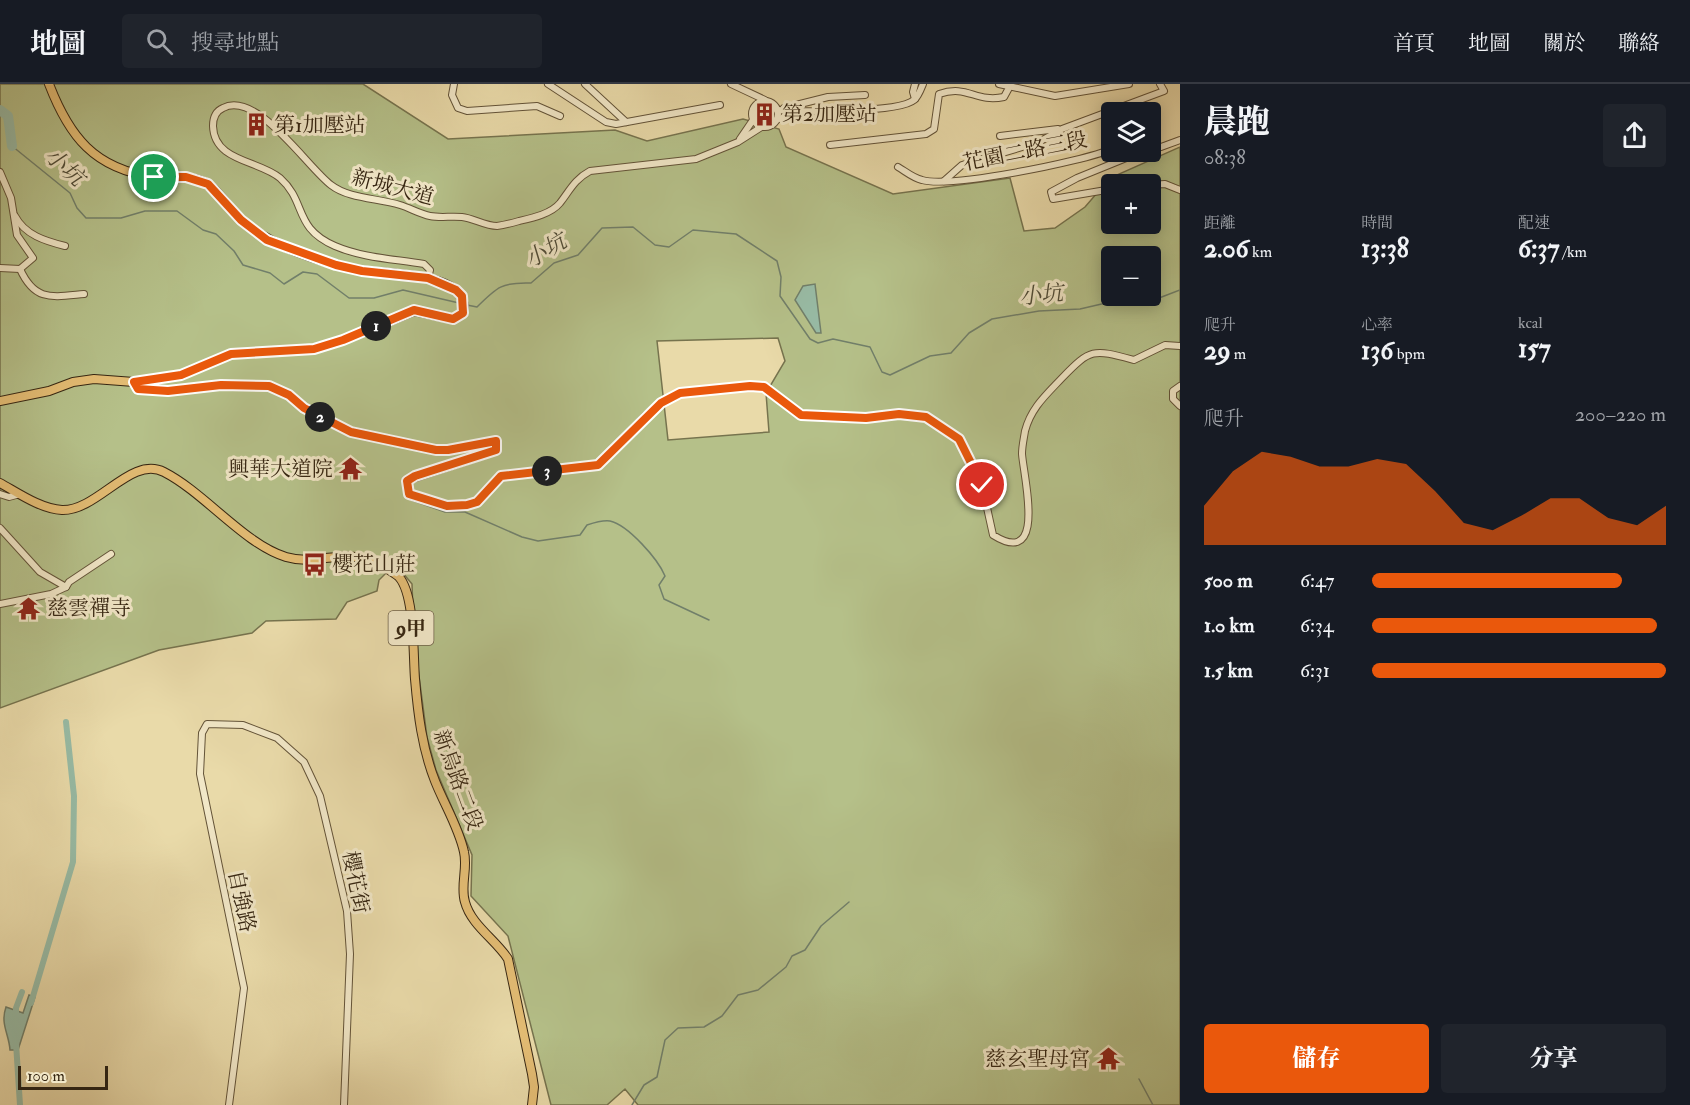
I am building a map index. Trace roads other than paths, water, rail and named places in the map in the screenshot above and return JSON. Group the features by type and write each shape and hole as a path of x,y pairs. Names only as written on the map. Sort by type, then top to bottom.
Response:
{"main road":[{"path":"0,401 49,391 73,382 94,379 134,382 181,375 231,354 314,349 343,340 414,310 453,319 463,313 462,296 456,290 428,278 362,271 336,265 267,240 241,220 208,184 186,177 154,177 125,169 100,158 77,140 63,120 49,84"},
{"name":"新烏路二段","path":"0,483 54,509 73,509 85,506 135,472 149,468 161,470 185,484 260,544 277,554 289,558 341,555 359,557 378,564 398,576 409,600 421,735 434,779 465,854 464,902 474,920 498,944 508,959 532,1074 534,1087 532,1105"}],"street":[{"path":"454,84 453,95 458,108 467,111 537,106 560,116"},
{"path":"548,84 606,122 626,122 720,105"},
{"path":"585,84 626,122"},
{"path":"731,84 748,90 777,110 801,112 892,107 915,100 923,84"},
{"path":"915,84 913,92 915,100"},
{"path":"999,84 1055,96 1129,84"},
{"path":"944,181 962,165 1039,142 1062,129 1158,94 1164,91 1160,84"},
{"path":"830,145 926,134 934,129 939,94 949,88 957,86 994,99 1004,97 1010,86"},
{"path":"748,90 755,105"},
{"path":"777,110 828,98 865,95"},
{"path":"768,102 761,101 751,112 753,120 763,126 771,126 776,120 801,112"},
{"name":"新城大道","path":"428,278 430,270 424,264 357,254 334,246 310,232 294,196 280,178 231,155 218,144 213,134 213,122 218,110 231,104 244,106 262,117 294,146 316,172 343,193 401,205 430,216 463,217 495,226 547,213 559,204 578,177 590,171 696,159 738,142 763,126"},
{"path":"776,120 777,110"},
{"path":"738,142 753,120"},
{"path":"1000,136 1062,129"},
{"path":"1161,144 1180,140"},
{"name":"花園二路三段","path":"898,167 922,181 959,182 1101,152"},
{"path":"1101,191 1053,199 1051,192 1077,178 1117,162"},
{"path":"0,172 8,189 17,235 33,258 20,268 0,268"},
{"path":"1161,184 1180,189"},
{"path":"13,213 27,231 42,240 65,246"},
{"path":"20,268 27,284 38,293 51,297 84,294"},
{"path":"134,382 138,389 168,391 221,385 269,386 289,395 304,408 351,432 436,450 496,441 496,450 407,481 409,494 447,506 477,502 501,476 598,465 646,415 661,403 680,393 750,386 764,387 801,415 866,418 899,414 926,417 959,439 982,485 993,535 1007,544 1017,543 1024,538 1029,524 1022,450 1026,430 1036,404 1083,357 1101,351 1134,360 1165,345 1180,346"},
{"path":"1180,386 1173,391 1173,399 1180,406"},
{"path":"0,494 9,497 21,494"},
{"path":"0,528 40,572 66,587"},
{"path":"0,604 51,594 66,587 69,582 111,554"},
{"name":"自強路","path":"225,724 207,724 202,733 200,774 244,988 229,1105"},
{"name":"櫻花街","path":"225,724 243,725 260,731 290,748 304,762 320,796 347,911 350,954 344,1105"}],"waterway":[{"name":"小坑","path":"0,110 8,116 12,146"},
{"name":"小坑","path":"12,146 70,193 77,208 86,218 121,218 145,211 177,211 203,230 216,234 234,251 243,265 270,273 284,284 303,272 317,274 349,298 374,298 403,290 459,303"},
{"name":"小坑","path":"467,305 477,307 495,290 506,285 531,283 554,263 578,255 602,228 633,227 655,245 669,247 693,230 736,234 777,261 781,277 780,296 810,339 818,343 833,339 870,347 882,372 890,375 930,356 951,353 969,333 992,319 1039,311 1080,309 1101,304"},
{"name":"小坑","path":"1161,297 1180,290"},
{"path":"411,500 445,512 465,512 522,537 538,541 580,535 587,525 610,521 625,529 642,544 661,569 665,576 659,585 664,599 709,620"},
{"path":"31,1003 73,862 74,796 66,722"},
{"path":"632,1105 644,1085 657,1077 665,1040 678,1028 704,1027 722,1016 738,995 758,990 786,967 792,956 805,950 821,926 849,902"},
{"path":"16,1019 16,1008 22,992"},
{"path":"16,1043 20,1105"},
{"path":"1139,1079 1153,1105"}],"place":[{"name":"第2加壓站","path":"764,114"},
{"name":"第1加壓站","path":"256,125"},
{"name":"興華大道院","path":"351,469"},
{"name":"櫻花山莊","path":"314,564"},
{"name":"慈雲禪寺","path":"29,608"},
{"name":"慈玄聖母宮","path":"1108,1059"}]}
